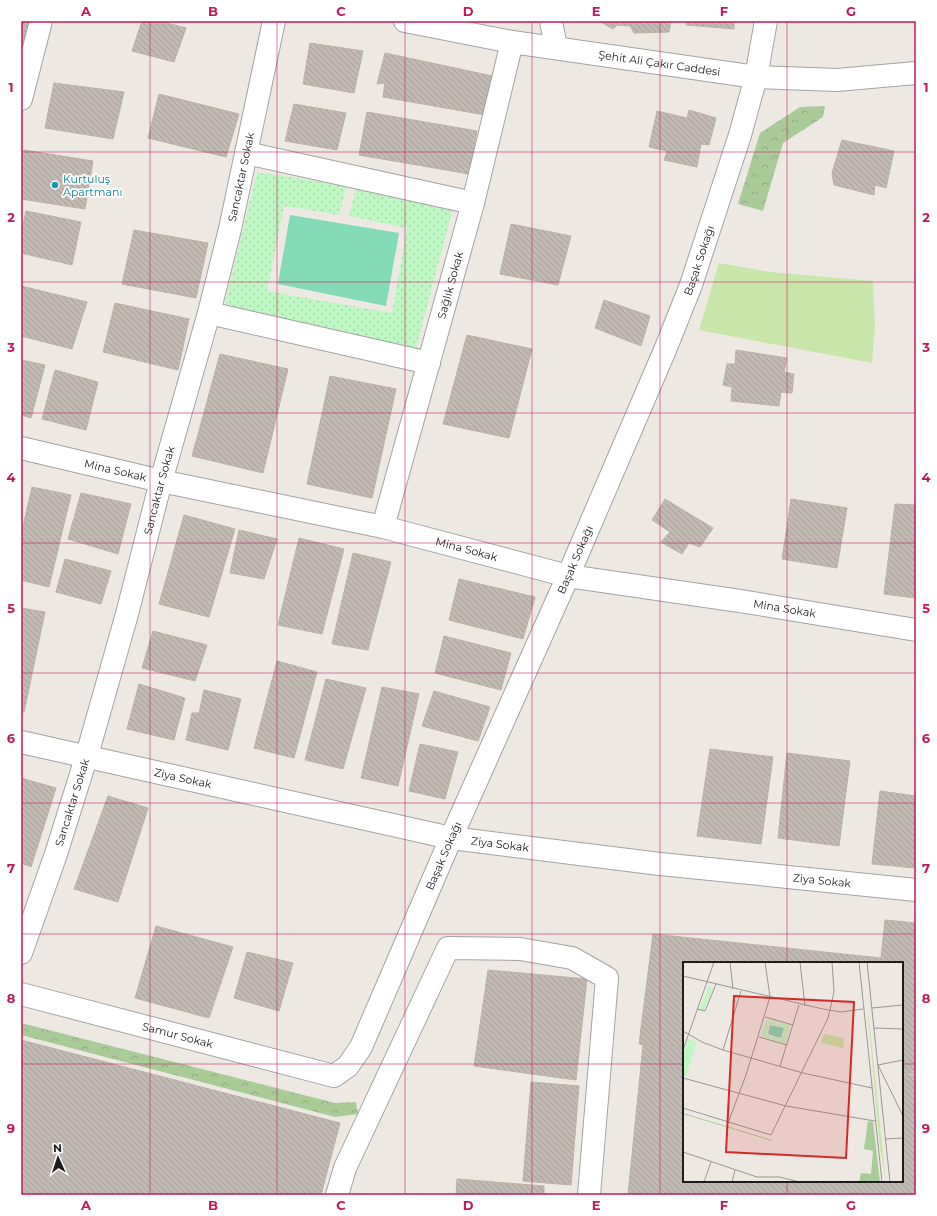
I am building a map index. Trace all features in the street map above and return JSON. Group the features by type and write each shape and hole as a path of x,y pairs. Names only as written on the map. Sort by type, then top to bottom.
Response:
{"street":[{"path":"21,99 41,21"},
{"name":"Sancaktar Sokak","path":"21,953 56,854 87,756 127,614 161,481 209,313 246,153 274,21"},
{"name":"Şehit Ali Çakır Caddesi","path":"405,21 512,42 756,77 837,80 916,74"},
{"path":"551,21 556,48"},
{"name":"Başak Sokağı","path":"334,1076 348,1066 361,1047 451,838 568,576 665,350 690,285 740,135 756,77 766,21"},
{"name":"Sağlık Sokak","path":"382,527 473,203 512,42"},
{"path":"246,153 473,203"},
{"path":"209,313 429,364"},
{"name":"Mina Sokak","path":"21,448 161,481 382,527 568,576 740,600 916,630"},
{"name":"Ziya Sokak","path":"21,742 451,838 660,864 916,890"},
{"path":"337,1195 345,1168 448,948 520,949 572,958 607,978 588,1195"},
{"name":"Samur Sokak","path":"21,994 334,1076"}],"green space":[{"path":"825,106 823,117 783,143 763,211 738,204 760,133 800,107"},
{"path":"257,172 347,186 339,215 284,206 267,291 392,313 407,228 349,216 356,188 453,208 415,352 225,305"},
{"path":"290,215 399,233 386,306 278,284"},
{"path":"719,263 770,272 873,281 875,327 872,363 699,330"},
{"path":"21,1023 335,1103 356,1102 358,1114 335,1117 21,1035"}],"building":[{"path":"21,21 31,21 25,46 21,45"},
{"path":"142,21 159,21 186,28 174,62 132,51"},
{"path":"599,21 671,21 669,32 634,33 630,26 617,25 613,29"},
{"path":"686,21 734,21 734,29 686,25"},
{"path":"310,43 363,51 354,93 303,84"},
{"path":"385,53 497,77 485,115 383,97 385,83 377,84"},
{"path":"54,83 124,92 113,139 45,128"},
{"path":"159,94 239,114 226,157 148,138"},
{"path":"294,104 346,113 337,150 285,141"},
{"path":"689,110 716,118 709,145 701,144 697,167 664,160 667,151 649,147 657,111 687,118"},
{"path":"367,112 477,131 469,174 359,155"},
{"path":"842,140 894,151 886,188 875,185 874,195 834,185 832,173"},
{"name":"Kurtuluş Apartmanı","path":"24,150 93,161 85,209 21,199 21,171"},
{"path":"26,211 81,222 72,265 21,253 21,234"},
{"path":"511,224 571,236 558,285 500,274"},
{"path":"134,230 208,243 196,298 122,284"},
{"path":"21,286 87,302 72,349 21,336"},
{"path":"604,300 650,316 641,346 595,328"},
{"path":"115,303 189,319 178,370 103,352"},
{"path":"467,335 532,349 509,438 443,424"},
{"path":"736,350 787,358 784,372 794,374 792,393 781,392 779,406 731,401 732,387 723,385 727,364 735,364"},
{"path":"220,354 288,369 263,473 192,456"},
{"path":"21,360 45,365 31,418 21,415"},
{"path":"55,370 98,382 86,430 42,419"},
{"path":"330,376 396,389 372,498 307,484"},
{"path":"32,487 71,495 49,587 21,580 21,535"},
{"path":"81,493 131,504 118,554 68,539"},
{"path":"665,499 713,528 700,547 689,543 682,554 661,542 670,532 652,520"},
{"path":"791,499 847,508 837,568 782,559"},
{"path":"895,504 916,505 916,598 884,594"},
{"path":"184,515 235,529 209,617 159,604"},
{"path":"239,530 277,539 264,579 230,573"},
{"path":"299,538 344,549 322,634 278,625"},
{"path":"353,553 391,562 368,650 332,644"},
{"path":"65,559 111,571 101,604 56,592"},
{"path":"459,579 535,597 523,639 449,620"},
{"path":"21,608 45,612 24,712 21,712"},
{"path":"153,631 207,645 195,681 142,668"},
{"path":"444,636 511,653 501,690 435,673"},
{"path":"277,661 317,672 294,758 254,748"},
{"path":"326,679 366,688 343,769 305,760"},
{"path":"139,684 185,698 174,740 127,729"},
{"path":"382,687 419,694 398,786 361,778"},
{"path":"204,690 241,699 228,750 186,740 192,713 199,713"},
{"path":"434,691 490,707 478,741 422,726"},
{"path":"420,744 458,752 445,799 409,791"},
{"path":"710,749 773,757 761,844 697,836"},
{"path":"787,753 850,761 839,846 778,838"},
{"path":"21,778 56,788 31,867 21,863"},
{"path":"880,791 916,796 916,868 872,864"},
{"path":"108,796 148,808 118,902 74,889"},
{"path":"885,920 916,923 916,1074 903,1073 903,962 683,962 683,1048 639,1044 653,934 881,958"},
{"path":"156,926 233,947 209,1018 135,998"},
{"path":"247,952 293,963 279,1011 234,998"},
{"path":"488,970 587,979 576,1080 474,1066"},
{"path":"21,1040 340,1123 321,1195 21,1195"},
{"path":"643,1045 683,1049 683,1182 903,1182 903,1074 916,1076 916,1195 628,1195"},
{"path":"531,1082 579,1086 571,1185 523,1181"},
{"path":"457,1179 544,1186 544,1195 456,1195"}],"place":[{"name":"Kurtuluş Apartmanı","path":"55,185"}]}
